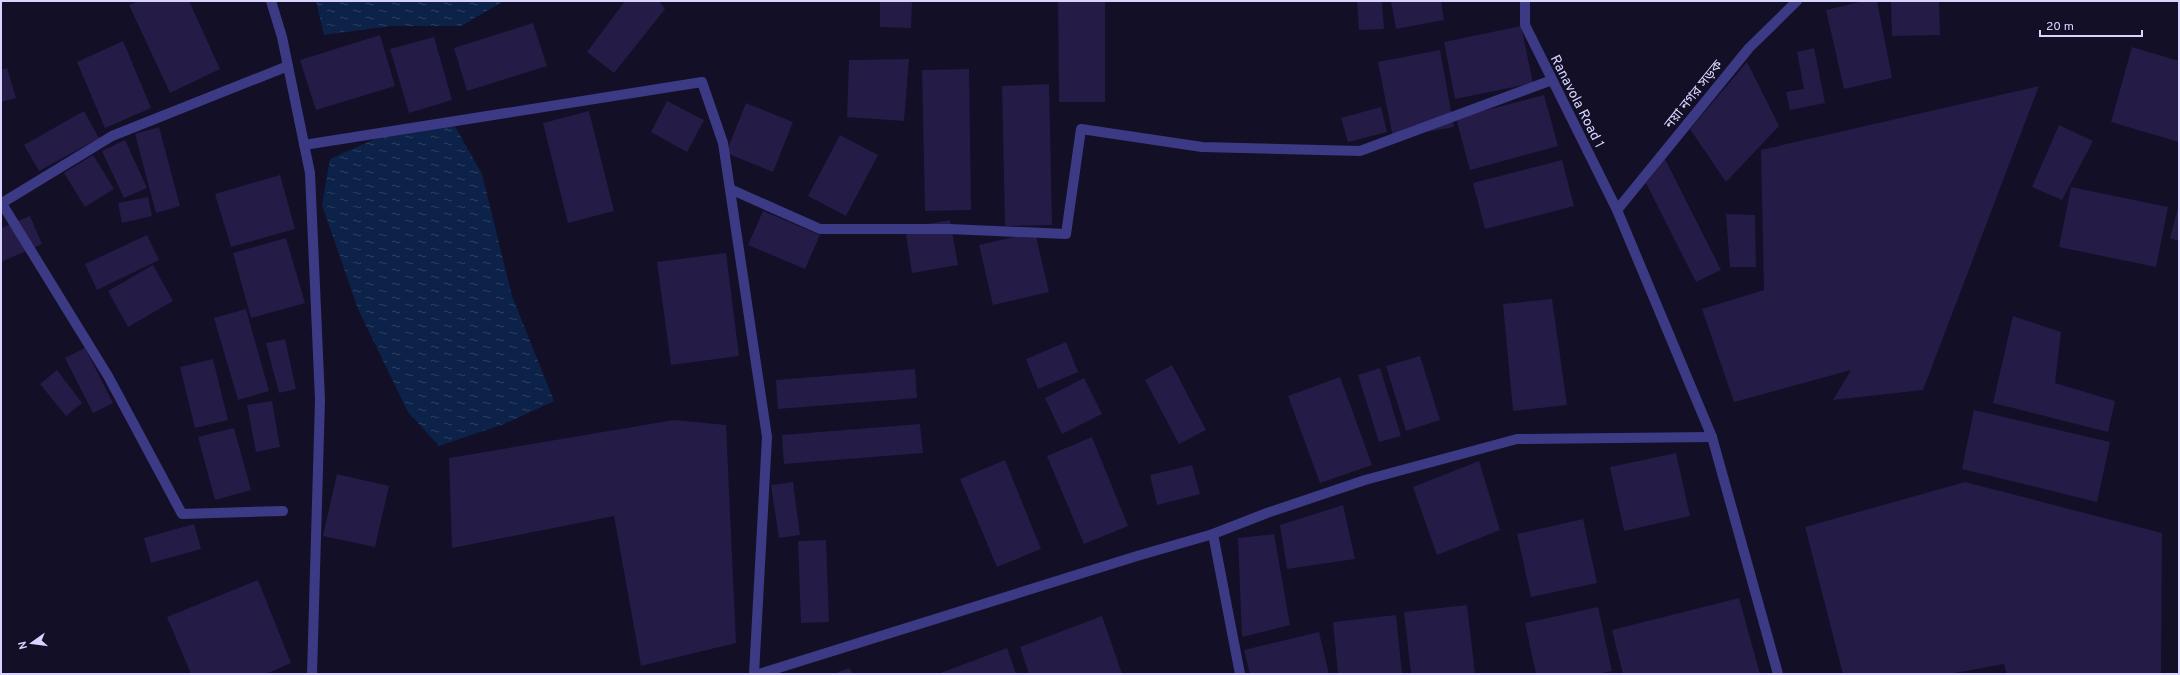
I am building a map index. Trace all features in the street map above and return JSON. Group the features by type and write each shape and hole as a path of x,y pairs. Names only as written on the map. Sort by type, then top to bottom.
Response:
{"street":[{"path":"272,1 282,37 310,173 320,400 312,674"},
{"name":"Ranavola Road 1","path":"1525,1 1525,25 1617,210 1712,437 1778,674"},
{"name":"নয়া নগর সড়ক","path":"1617,210 1749,48 1797,1"},
{"path":"283,511 182,514 108,376 2,202 112,136 288,66"},
{"path":"730,188 820,229 949,229 1066,234 1081,129 1202,147 1360,151 1552,80"},
{"path":"304,145 702,82 723,143 767,437 754,674"},
{"path":"759,674 1130,558 1213,534 1267,513 1365,480 1518,439 1712,437"},
{"path":"1213,534 1240,674"}],"water":[{"path":"316,1 504,1 461,26 391,26 324,35"},
{"path":"453,123 482,174 512,296 554,401 504,424 439,446 408,412 358,309 322,205 330,159 375,139"}],"building":[{"path":"139,1 189,1 220,69 170,93 129,5"},
{"path":"625,1 659,1 665,9 614,73 587,52"},
{"path":"880,1 912,1 911,28 880,27"},
{"path":"1058,1 1105,1 1105,102 1059,102"},
{"path":"1357,1 1382,1 1384,29 1359,30"},
{"path":"1391,1 1441,1 1444,20 1396,29"},
{"path":"1864,1 1877,1 1892,78 1844,89 1826,10"},
{"path":"1891,1 1939,1 1940,35 1892,36"},
{"path":"533,23 547,66 467,91 454,48"},
{"path":"1521,26 1533,83 1455,99 1444,42"},
{"path":"380,35 395,86 316,110 300,60"},
{"path":"434,37 452,100 409,113 390,49"},
{"path":"123,41 151,108 105,128 77,62"},
{"path":"2132,47 2179,61 2179,142 2111,122"},
{"path":"1814,48 1825,103 1790,110 1786,92 1804,89 1797,52"},
{"path":"1440,50 1454,127 1393,138 1378,62"},
{"path":"909,59 904,121 847,117 849,60"},
{"path":"1747,62 1779,126 1726,182 1690,129"},
{"path":"7,68 16,98 1,102 1,70"},
{"path":"969,69 971,210 925,211 922,70"},
{"path":"1049,84 1052,225 1005,226 1002,86"},
{"path":"2039,86 1923,390 1833,400 1851,370 1734,402 1702,309 1764,290 1761,150"},
{"path":"1544,95 1558,146 1470,170 1456,118"},
{"path":"667,101 704,120 687,152 651,132"},
{"path":"746,103 793,122 773,172 726,153"},
{"path":"1381,107 1387,132 1348,142 1341,118"},
{"path":"84,111 99,138 39,171 24,145"},
{"path":"589,111 614,211 568,223 543,123"},
{"path":"2059,125 2093,141 2062,200 2032,187"},
{"path":"159,127 180,206 156,213 135,134"},
{"path":"840,135 878,155 846,216 808,196"},
{"path":"125,140 147,188 124,198 102,151"},
{"path":"93,155 114,189 85,207 64,173"},
{"path":"1665,159 1721,270 1696,282 1646,183"},
{"path":"1562,160 1574,206 1485,229 1473,183"},
{"path":"280,175 295,229 231,247 215,194"},
{"path":"2071,187 2168,207 2156,267 2059,247"},
{"path":"148,197 152,216 122,223 118,203"},
{"path":"2179,204 2179,241 2170,238"},
{"path":"763,211 820,235 805,269 748,245"},
{"path":"1726,214 1755,215 1756,267 1730,267"},
{"path":"30,216 42,244 1,262 1,228"},
{"path":"950,220 958,265 912,273 905,228"},
{"path":"1035,232 1049,292 993,305 979,245"},
{"path":"147,235 159,260 97,290 85,264"},
{"path":"286,238 305,303 251,318 233,253"},
{"path":"726,253 739,356 671,365 657,262"},
{"path":"153,265 173,301 128,327 108,291"},
{"path":"1552,299 1567,405 1513,411 1503,304"},
{"path":"246,309 269,391 238,400 214,318"},
{"path":"2013,316 2061,332 2055,383 2115,401 2108,432 1993,403"},
{"path":"285,339 296,389 279,393 266,343"},
{"path":"1066,342 1078,372 1038,389 1026,359"},
{"path":"85,348 113,403 93,413 65,358"},
{"path":"1420,356 1440,420 1406,431 1386,366"},
{"path":"213,359 228,420 195,428 180,367"},
{"path":"1172,365 1206,430 1179,444 1145,380"},
{"path":"1380,368 1401,436 1379,442 1358,375"},
{"path":"915,369 917,398 778,409 776,380"},
{"path":"57,370 82,403 66,416 40,384"},
{"path":"1340,377 1372,465 1320,483 1288,396"},
{"path":"1084,378 1102,414 1062,434 1045,398"},
{"path":"272,401 280,447 256,452 247,405"},
{"path":"1974,410 2110,442 2097,502 1962,469"},
{"path":"674,420 726,425 736,643 641,666 614,516 452,548 449,458"},
{"path":"920,424 923,453 784,464 782,435"},
{"path":"234,428 251,490 215,500 198,437"},
{"path":"1092,437 1128,526 1084,544 1047,456"},
{"path":"1676,453 1690,516 1624,531 1610,467"},
{"path":"1005,460 1041,549 997,567 960,479"},
{"path":"1479,461 1500,530 1437,555 1413,487"},
{"path":"1192,465 1200,494 1157,505 1150,475"},
{"path":"337,474 389,486 375,547 323,536"},
{"path":"793,482 800,535 779,538 771,485"},
{"path":"1965,482 2162,533 2161,674 2007,674 2004,664 1949,674 1843,674 1805,527"},
{"path":"1343,505 1355,559 1287,569 1280,525"},
{"path":"1583,519 1597,583 1531,597 1517,534"},
{"path":"194,524 201,549 151,563 144,538"},
{"path":"1274,534 1290,625 1242,637 1238,538"},
{"path":"826,540 829,622 801,623 798,541"},
{"path":"258,580 291,663 266,674 191,674 167,617"},
{"path":"1739,598 1760,674 1623,674 1612,630"},
{"path":"1467,605 1475,674 1411,674 1404,612"},
{"path":"1598,607 1612,671 1597,674 1536,674 1525,623"},
{"path":"1396,615 1402,674 1338,674 1333,622"},
{"path":"1102,616 1122,674 1029,674 1020,647"},
{"path":"1319,632 1329,674 1250,674 1244,650"},
{"path":"1007,648 1016,674 938,674"},
{"path":"850,668 852,674 833,674"}]}
